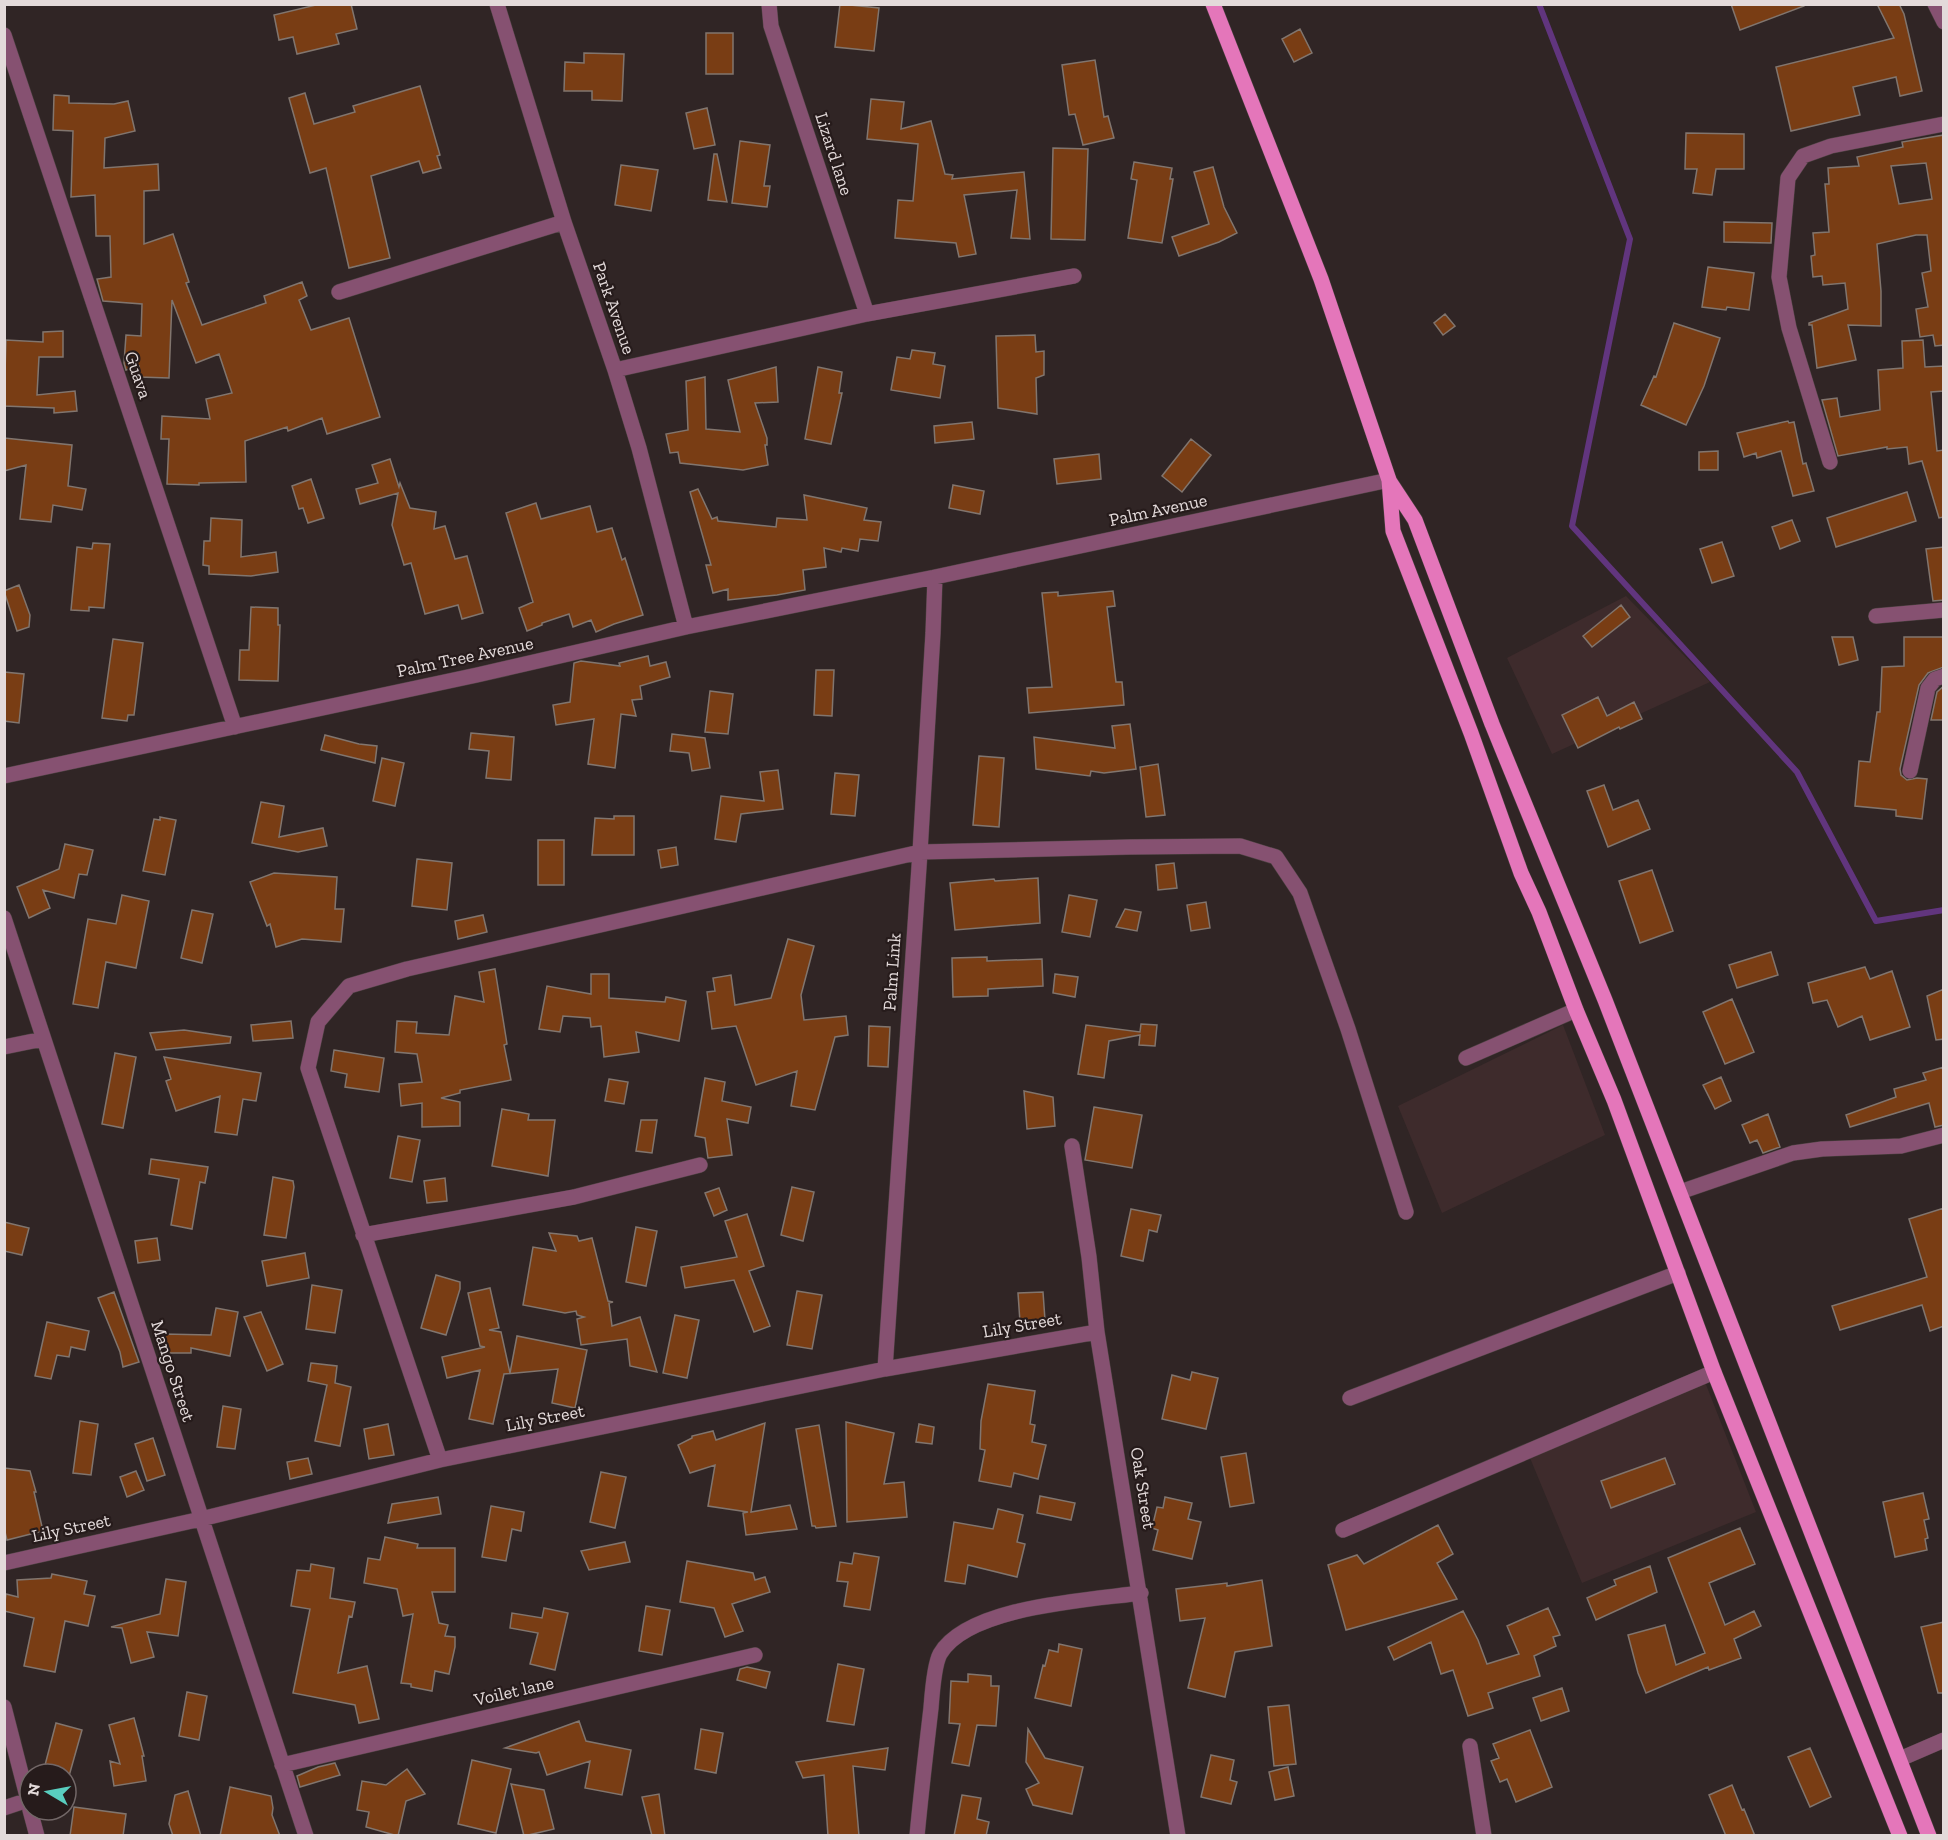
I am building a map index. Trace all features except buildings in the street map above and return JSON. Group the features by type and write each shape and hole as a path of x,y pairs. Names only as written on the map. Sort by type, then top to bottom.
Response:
{"main road":[{"path":"1213,4 1321,279 1389,480 1393,531 1471,733 1521,873 1539,912 1614,1101 1714,1372 1900,1836"},
{"path":"1389,480 1415,520 1496,735 1565,901 1680,1192 1929,1836"}],"street":[{"name":"Park Avenue","path":"496,4 564,222 639,448 686,627"},
{"name":"Lizard lane","path":"769,4 771,26 867,314"},
{"path":"1935,4 1944,22"},
{"name":"Guava","path":"4,35 235,727"},
{"path":"1830,462 1789,328 1779,277 1788,178 1803,156 1832,146 1944,124"},
{"path":"339,292 564,222"},
{"path":"615,370 867,314 1074,276"},
{"name":"Palm Avenue","path":"935,577 1389,480"},
{"name":"Palm Tree Avenue","path":"4,776 686,627 935,577"},
{"name":"Palm Link","path":"885,1369 920,852 935,577"},
{"path":"1876,616 1944,610"},
{"path":"1910,771 1928,688 1935,679 1944,676"},
{"path":"440,1460 308,1068 318,1022 350,986 407,969 920,852 1240,846 1276,857 1300,893 1348,1029 1406,1212"},
{"name":"Mango Street","path":"4,918 306,1836"},
{"path":"1466,1058 1576,1010"},
{"path":"4,1047 43,1039"},
{"path":"1680,1192 1793,1153 1822,1149 1901,1146 1944,1135"},
{"name":"Oak Street","path":"1072,1146 1089,1257 1097,1332 1141,1593 1178,1836"},
{"path":"363,1235 542,1204 700,1165"},
{"path":"1350,1398 1678,1273"},
{"name":"Lily Street","path":"4,1563 201,1519 440,1460 885,1369 1097,1332"},
{"path":"1343,1530 1714,1372"},
{"path":"917,1836 933,1686 940,1655 958,1635 988,1619 1042,1607 1141,1593"},
{"name":"Voilet lane","path":"282,1765 755,1655"},
{"path":"4,1707 18,1762"},
{"path":"1900,1759 1944,1740"},
{"path":"1470,1746 1484,1836"}],"shaded area":[{"path":"1626,596 1710,682 1552,754 1507,658"},
{"path":"1563,1025 1605,1135 1442,1213 1398,1106"},
{"path":"1705,1382 1756,1512 1582,1583 1530,1458"}],"waterway":[{"path":"1539,4 1630,239 1572,526 1797,772 1876,921 1944,910"}]}
